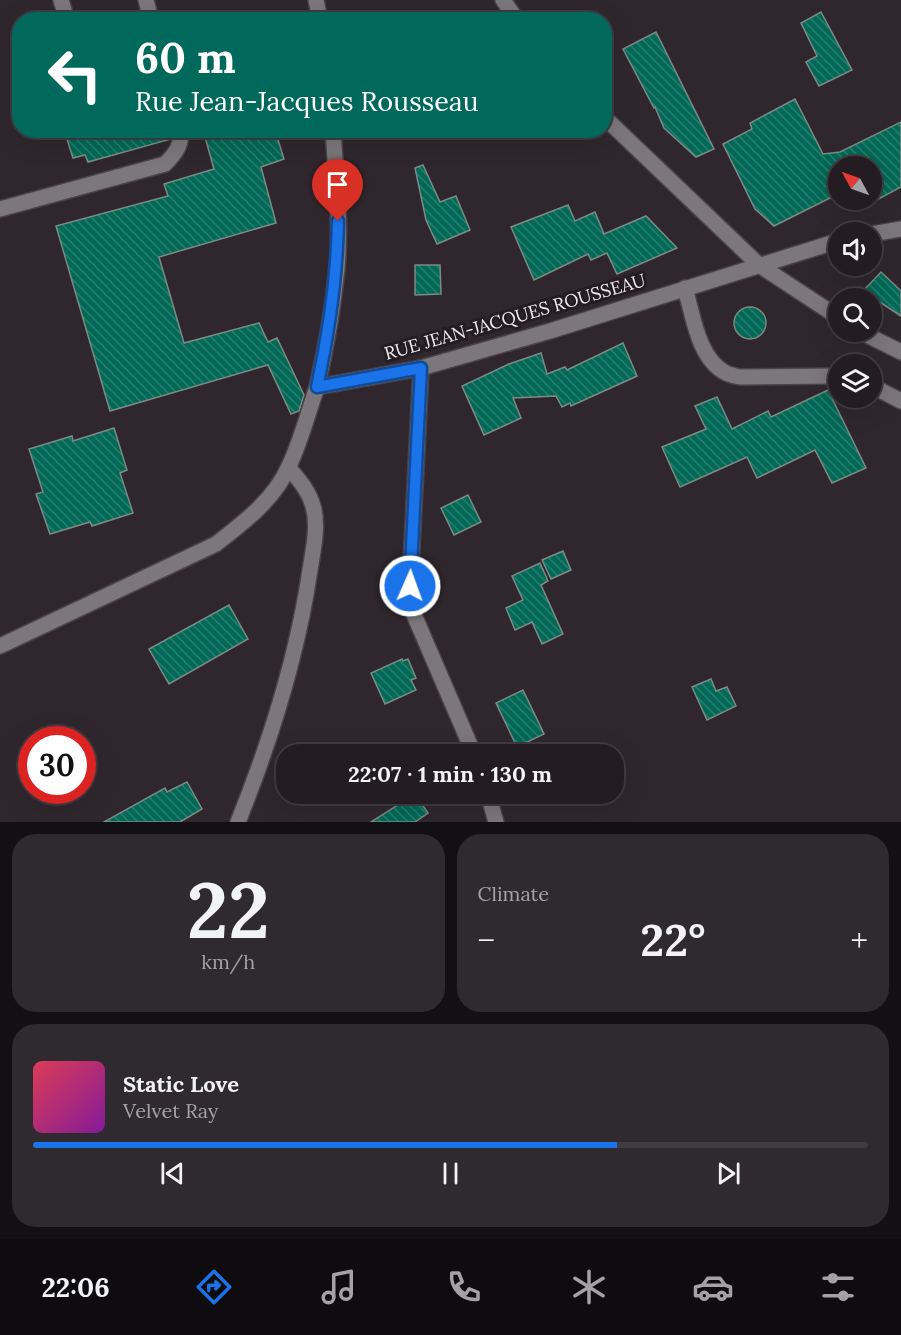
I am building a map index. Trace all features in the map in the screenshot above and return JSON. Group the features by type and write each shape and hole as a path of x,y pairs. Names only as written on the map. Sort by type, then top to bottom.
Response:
{"street":[{"path":"612,125 759,266 828,311"},
{"path":"0,209 165,164 176,153 182,138"},
{"path":"0,646 216,544 245,522 269,496 289,468 317,387 330,330 337,266 338,199 334,138"},
{"path":"882,232 901,229"},
{"name":"RUE JEAN-JACQUES ROUSSEAU","path":"317,387 421,368 550,331 828,244"},
{"path":"685,288 708,358 724,372 740,377 828,376"},
{"path":"881,342 901,352"},
{"path":"421,368 410,586 412,610 470,744"},
{"path":"882,391 901,401"},
{"path":"238,822 284,696 303,618 315,538 314,508 306,488 289,468"},
{"path":"491,804 496,822"}],"building":[{"path":"821,12 852,70 819,86 806,62 817,56 801,23"},
{"path":"656,32 714,149 696,157 664,128 623,49"},
{"path":"795,99 823,154 840,152 901,122 901,187 882,197 882,156 828,156 828,199 774,226 755,209 723,144 752,129 750,123"},
{"path":"67,138 171,138 88,162 85,155 73,158"},
{"path":"205,138 277,138 284,159 261,167 276,223 159,257 184,343 259,323 268,342 277,338 304,395 299,411 291,414 268,365 110,411 56,226 168,196 164,184 214,169"},
{"path":"423,165 440,202 456,196 470,230 437,244 426,220 415,168"},
{"path":"568,205 575,221 595,212 604,234 646,216 677,248 617,274 607,253 591,260 588,254 534,280 511,227"},
{"path":"415,265 440,265 441,294 415,295"},
{"path":"882,273 901,291 901,316 882,304 882,288 866,288 877,276 882,276"},
{"path":"750,307 762,311 766,323 762,335 750,339 738,335 734,323 738,311"},
{"path":"623,343 637,376 571,406 570,403 562,407 556,396 513,398 521,418 484,435 462,386 509,364 541,353 547,374 565,367 567,370"},
{"path":"828,390 828,408 837,408 866,468 832,483 815,450 757,478 747,457 680,487 662,447 706,429 695,406 717,397 732,429 768,411 771,417"},
{"path":"114,428 127,470 120,473 133,513 92,526 90,522 50,534 36,494 43,492 29,449 72,436 73,441"},
{"path":"468,495 481,522 454,535 441,508"},
{"path":"563,551 571,570 551,579 542,560"},
{"path":"540,563 548,581 541,585 563,634 542,644 532,622 515,630 506,608 523,600 512,576"},
{"path":"229,605 248,639 169,684 149,649"},
{"path":"402,659 403,661 408,659 416,678 411,680 416,690 385,704 371,673"},
{"path":"711,679 716,691 727,687 736,706 707,720 692,687"},
{"path":"523,690 544,734 523,744 516,744 496,703"},
{"path":"187,782 202,809 180,822 104,822 165,788 167,792"},
{"path":"399,804 422,804 428,813 415,822 371,822"}],"route":[{"path":"338,221 337,266 330,330 317,387 421,368 410,586"}]}
